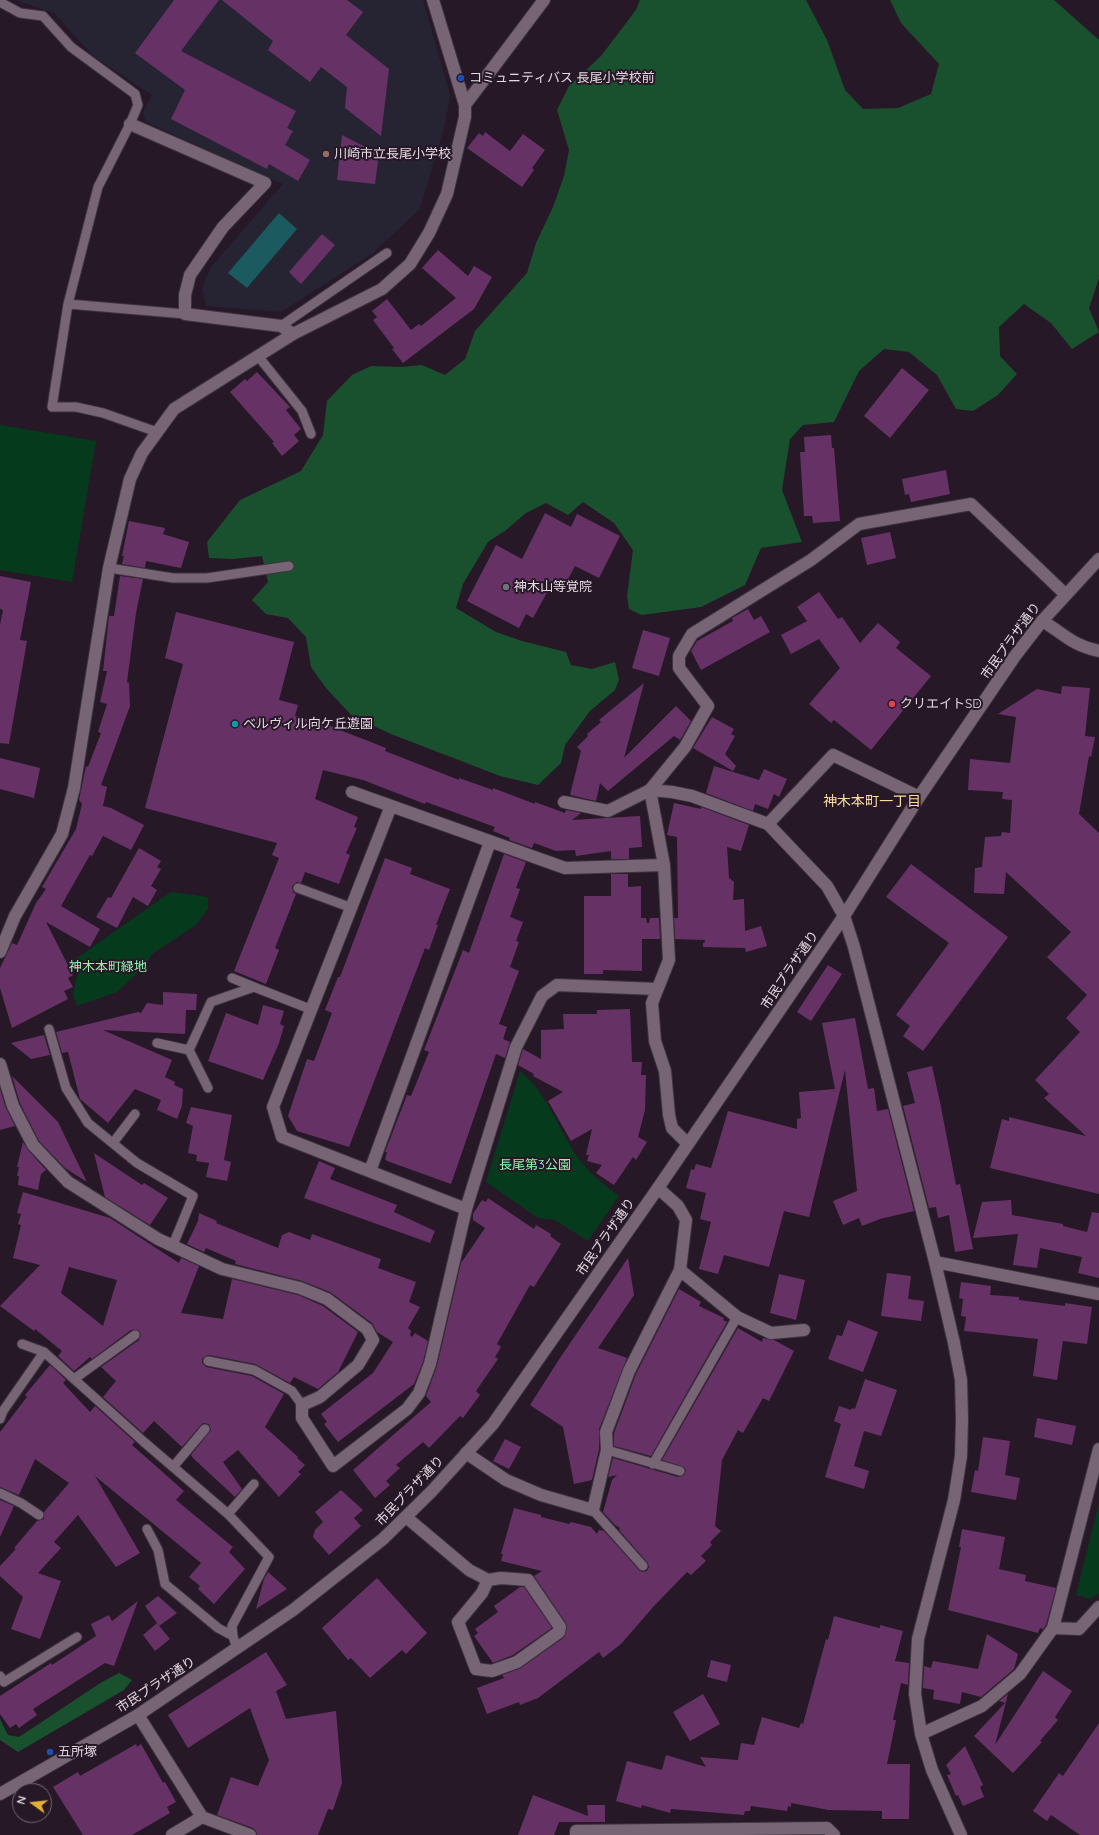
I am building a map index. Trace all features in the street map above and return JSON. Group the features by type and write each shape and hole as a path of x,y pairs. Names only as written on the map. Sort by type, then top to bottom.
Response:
{"street":[{"path":"0,952 14,916 62,834 74,788 109,568 130,479 142,453 174,409 293,334 382,289 410,264 429,233 447,194 464,117 465,105 433,0"},
{"path":"465,105 544,0"},
{"path":"130,124 265,183 223,227 190,275 185,295 185,314 280,326 293,334"},
{"path":"564,802 608,812 650,790 685,747 708,706 679,668 679,656 692,634 811,560 859,524 971,504 1065,594"},
{"name":"市民プラザ通り","path":"0,1794 138,1715 293,1610 383,1539 493,1424 658,1188 844,916 919,797 1016,656 1042,621 1065,594 1094,569 1099,559"},
{"path":"1042,621 1070,641 1088,649 1099,651"},
{"path":"768,824 833,755 919,797"},
{"path":"650,790 692,796 768,824 827,886 844,916 854,947 936,1262 954,1343 960,1380 962,1419 961,1456 954,1500 918,1639 915,1694 921,1734 932,1770 961,1835"},
{"path":"650,790 664,866 670,960 652,1002 654,1042 665,1071 669,1115 672,1128 688,1144"},
{"path":"352,792 564,868 664,866"},
{"path":"391,806 352,908 310,1009 273,1107 282,1137 466,1209"},
{"path":"370,1171 490,842"},
{"path":"0,1064 13,1106 33,1145 68,1182 158,1238 222,1270 300,1288 327,1299 367,1329 373,1340 358,1364 320,1397 302,1405 302,1418 333,1466 407,1409 419,1393 430,1364 466,1209 516,1047 542,996 557,986 657,989"},
{"path":"466,1452 506,1480 541,1494 593,1510 607,1450 606,1432 629,1371 680,1270 686,1220 678,1206 658,1188"},
{"path":"936,1262 1099,1294"},
{"path":"680,1270 737,1317 771,1333 804,1330"},
{"path":"921,1734 982,1706 1020,1674 1053,1628 1099,1449"},
{"path":"406,1516 469,1570 488,1580 500,1578 528,1580 560,1627 559,1632 517,1662 492,1671 476,1669 458,1622 482,1593 488,1580"},
{"path":"1053,1628 1078,1629 1099,1608"},
{"path":"138,1715 202,1817 250,1835"},
{"path":"172,1835 202,1817"},
{"path":"576,1835 576,1830 827,1828 834,1835"}],"lane":[{"path":"0,2 20,13 43,16 71,47 134,94 138,105 98,187 68,304 52,407 76,407 96,411 157,432"},
{"path":"280,326 387,253"},
{"path":"68,304 185,314"},
{"path":"258,356 302,411 311,434"},
{"path":"109,568 173,578 207,578 289,566"},
{"path":"298,888 352,908"},
{"path":"232,978 310,1009"},
{"path":"189,1050 211,1002 254,987"},
{"path":"49,1029 66,1088 88,1123 137,1163 193,1196 173,1245"},
{"path":"157,1043 189,1050"},
{"path":"189,1050 208,1088"},
{"path":"113,1143 135,1114"},
{"path":"652,1464 737,1317"},
{"path":"74,1379 135,1334"},
{"path":"22,1344 44,1352 228,1514 269,1557 232,1626 237,1649"},
{"path":"0,1419 3,1411 44,1352"},
{"path":"208,1361 254,1370 292,1391 302,1405"},
{"path":"173,1466 205,1429"},
{"path":"607,1450 680,1471"},
{"path":"228,1514 254,1484"},
{"path":"0,1494 21,1503 39,1515"},
{"path":"593,1510 643,1566"},
{"path":"147,1529 158,1550 165,1584 218,1628 233,1636"},
{"path":"0,1676 4,1682 77,1637"}],"shaded area":[{"name":"川崎市立長尾小学校","path":"16,0 423,0 450,95 445,124 420,209 373,253 281,312 206,306 202,288 211,267 283,184 146,122 143,112 152,95 93,56 54,13"},
{"path":"640,0 806,0 827,40 845,90 863,109 898,108 931,94 939,64 901,23 890,0 1054,0 1099,40 1099,278 1089,308 1099,332 1072,349 1051,323 1024,304 999,327 1000,356 1017,374 998,395 973,411 956,409 937,375 909,352 884,349 859,371 834,422 803,425 790,439 782,490 802,542 761,548 745,585 701,607 642,615 629,609 627,596 633,550 614,523 583,502 568,515 546,503 526,513 506,530 488,542 463,584 456,608 496,632 522,641 566,652 571,665 592,669 615,662 619,680 615,690 590,711 565,745 561,763 538,785 500,776 391,734 352,716 326,688 311,667 306,637 288,618 266,614 252,600 268,582 262,556 233,559 209,558 207,542 240,500 301,471 323,435 327,401 352,375 371,366 402,367 422,365 445,375 465,359 475,331 527,273 536,243 553,207 564,176 569,150 557,110 569,86 601,56 636,10"},
{"path":"279,213 297,229 247,288 228,273"},
{"path":"119,1673 132,1680 124,1690 18,1752 0,1740 0,1719 8,1735 19,1737 102,1682"}],"green space":[{"path":"0,425 96,441 72,582 0,570"},
{"name":"神木本町緑地","path":"171,892 208,897 208,909 196,925 152,954 144,967 117,992 77,1006 73,994 78,972 74,960"},
{"name":"長尾第3公園","path":"520,1071 539,1091 578,1158 587,1169 619,1196 588,1241 555,1220 538,1218 486,1182"},
{"path":"1099,1503 1099,1593 1091,1599 1076,1595"}],"building":[{"path":"174,0 219,0 181,51 296,111 287,128 293,131 285,145 310,160 298,181 269,164 267,169 171,119 185,90 135,53"},
{"path":"222,0 347,0 363,12 346,35 389,69 381,136 345,108 347,87 321,67 310,82 268,50 273,41"},
{"path":"485,132 510,151 523,134 545,150 532,168 534,170 522,187 467,148 479,133 483,136"},
{"path":"342,135 379,154 375,184 337,180"},
{"path":"322,234 335,245 301,284 289,272"},
{"path":"438,250 468,276 474,266 492,277 474,309 403,363 392,349 394,348 373,320 377,317 372,311 387,299 411,330 419,324 421,326 456,298 422,268"},
{"path":"902,368 929,390 890,438 864,416"},
{"path":"257,372 290,407 286,410 301,429 294,435 299,441 282,456 272,443 274,442 230,392 245,379 247,381"},
{"path":"831,435 832,448 834,448 840,521 813,523 812,516 804,516 800,452 805,452 804,437"},
{"path":"946,470 950,494 911,502 909,494 905,495 902,479"},
{"path":"545,513 571,527 577,514 620,536 599,578 575,566 561,593 550,587 533,618 526,614 519,628 467,601 496,545 522,559"},
{"path":"129,521 165,528 163,534 189,542 181,568 146,561 145,568 122,564 124,556 122,556"},
{"path":"890,532 896,558 867,565 861,538"},
{"path":"0,576 31,582 20,640 27,641 9,744 0,743 0,625 3,610 0,609"},
{"path":"120,576 143,579 136,613 127,682 129,683 130,706 101,785 107,787 103,806 111,808 144,825 131,850 103,836 92,856 90,855 61,906 100,929 90,947 46,922 73,975 68,978 73,987 64,991 68,999 12,1028 0,988 0,968 12,943 17,945 36,903 46,889 42,887 76,829 82,804 79,800 86,766 88,767 101,733 98,732 107,704 100,702 107,671 103,671 109,616 114,616"},
{"path":"819,592 838,619 842,617 860,643 878,623 900,642 896,648 931,676 871,750 834,720 831,723 809,704 840,668 819,639 791,654 781,635 807,621 797,607"},
{"path":"748,609 754,620 761,616 770,632 701,670 691,651 697,641 733,621 732,618"},
{"path":"176,612 294,642 279,700 298,705 295,716 341,729 340,730 386,748 385,751 459,780 459,778 493,790 493,788 535,804 535,802 565,813 566,810 581,813 572,820 640,816 642,847 629,848 629,859 611,859 611,851 576,856 575,850 556,851 534,843 532,848 509,840 510,838 493,831 495,827 426,802 425,804 363,780 323,770 315,799 358,817 354,827 357,828 346,853 350,855 339,884 305,872 301,883 297,882 292,886 293,892 296,894 275,948 279,950 266,984 234,971 279,858 272,855 277,843 145,808 183,664 165,658"},
{"path":"643,630 670,638 659,676 632,668"},
{"path":"644,683 624,758 676,706 691,721 680,740 674,736 608,791 600,783 596,801 570,795 581,751 577,747 588,736 587,734 601,722 599,720"},
{"path":"1062,686 1090,688 1085,736 1095,737 1091,757 1089,756 1079,814 1099,833 1099,1194 990,1168 1002,1119 1009,1121 1009,1117 1086,1136 1044,1098 1049,1094 1035,1080 1080,1032 1066,1018 1087,995 1047,957 1071,932 1006,872 1004,894 974,893 975,868 982,867 985,837 1001,836 1002,832 1010,833 1012,800 1002,799 1003,792 968,790 970,759 1010,763 1016,717 998,714 1037,689 1061,694"},
{"path":"712,717 734,729 731,734 735,736 725,754 736,766 733,771 693,748"},
{"path":"0,758 40,768 34,798 0,789"},
{"path":"714,766 759,780 764,769 787,779 779,797 774,794 768,809 755,804 753,811 706,793"},
{"path":"674,803 701,809 701,807 749,825 741,851 727,847 729,878 734,882 733,900 744,899 745,931 761,926 767,946 746,952 745,948 703,947 705,940 675,939 674,918 678,918 677,837 667,835"},
{"path":"139,848 161,861 157,867 161,869 151,886 157,890 148,906 133,897 117,928 96,917 108,897 111,898"},
{"path":"504,854 526,862 516,888 520,889 510,917 523,922 516,941 519,942 510,967 519,971 499,1024 507,1027 503,1039 510,1042 505,1058 496,1054 451,1184 387,1161 385,1159 387,1152 385,1152 407,1095 411,1096 429,1052 424,1050 463,950 469,953"},
{"path":"385,858 412,868 410,874 450,889 436,925 438,925 429,950 425,948 349,1147 297,1131 288,1116 307,1059 314,1061 332,1013 325,1010 338,977 340,977"},
{"path":"911,864 1008,937 923,1051 903,1036 910,1026 896,1015 949,943 886,897"},
{"path":"611,874 628,874 628,887 641,886 641,918 646,918 647,923 649,923 650,918 659,918 660,939 642,939 642,971 603,970 603,974 584,974 584,896 611,896"},
{"path":"828,965 842,974 811,1021 797,1012"},
{"path":"163,992 197,994 196,1010 186,1010 185,1034 103,1030 172,1060 165,1077 175,1082 174,1085 183,1089 182,1106 177,1119 157,1110 161,1100 135,1089 108,1123 80,1099 68,1052 62,1053 56,1032 138,1012 141,1013 147,1003 163,1005"},
{"path":"263,1005 284,1011 280,1024 284,1026 279,1043 263,1080 208,1061 226,1013 258,1025"},
{"path":"630,1009 632,1062 642,1062 641,1075 646,1075 645,1110 638,1137 647,1142 636,1160 633,1157 614,1185 596,1173 602,1165 587,1161 589,1155 586,1155 592,1129 571,1141 548,1101 563,1092 533,1076 534,1074 518,1065 523,1049 541,1059 541,1030 564,1029 563,1014 597,1014 597,1010"},
{"path":"855,1018 868,1089 874,1088 877,1111 888,1109 914,1211 880,1219 862,1226 859,1218 843,1225 833,1201 857,1191 845,1070 809,1217 784,1211 769,1267 724,1255 718,1274 699,1269 711,1222 700,1219 706,1193 686,1188 691,1169 694,1170 696,1164 711,1168 728,1111 797,1129 797,1119 801,1118 799,1092 835,1089 822,1023"},
{"path":"44,1035 50,1055 31,1059 11,1043"},
{"path":"932,1066 956,1185 960,1184 973,1249 955,1252 949,1215 938,1218 936,1207 929,1208 903,1106 915,1103 907,1072"},
{"path":"12,1076 58,1122 87,1182 65,1168 39,1141 20,1103"},
{"path":"0,1089 6,1108 15,1126 0,1130"},
{"path":"191,1107 232,1115 224,1160 231,1162 227,1181 206,1177 209,1163 196,1161 197,1155 188,1153 193,1126 186,1123"},
{"path":"23,1142 28,1150 46,1170 41,1174 38,1190 18,1185 19,1176 17,1176 19,1167 17,1167"},
{"path":"94,1153 142,1185 144,1183 168,1198 150,1225 105,1197"},
{"path":"319,1161 335,1168 330,1179 397,1205 394,1212 435,1231 430,1243 304,1198"},
{"path":"23,1192 110,1218 179,1263 181,1258 199,1266 181,1313 223,1319 232,1279 298,1295 323,1306 358,1332 338,1372 318,1389 294,1377 290,1383 255,1364 209,1355 202,1359 202,1363 206,1367 252,1376 284,1394 265,1427 305,1465 298,1472 301,1474 279,1497 238,1450 223,1462 242,1489 235,1497 193,1458 191,1455 211,1430 209,1424 203,1423 182,1447 154,1421 143,1433 103,1397 116,1381 101,1367 139,1340 141,1335 138,1330 131,1330 92,1359 90,1357 74,1371 58,1356 62,1351 35,1329 34,1331 0,1306 40,1265 13,1258 21,1225 18,1224 21,1214 17,1213","holes":["69,1267 117,1280 103,1326 61,1293"]},
{"path":"488,1198 534,1229 536,1225 551,1234 550,1236 561,1244 534,1287 530,1285 497,1344 501,1347 495,1357 498,1359 476,1391 480,1395 463,1418 460,1416 429,1448 423,1442 396,1465 400,1468 386,1481 390,1485 375,1498 353,1470 431,1402 426,1396 437,1366 461,1263 485,1228 473,1220 473,1214 482,1200 486,1202"},
{"path":"1011,1200 1012,1215 1063,1224 1063,1226 1087,1232 1092,1212 1099,1213 1099,1278 1078,1273 1082,1257 1040,1248 1037,1268 1013,1265 1018,1234 973,1238 982,1202"},
{"path":"199,1213 217,1221 216,1223 278,1248 282,1235 289,1232 310,1240 312,1234 381,1259 378,1268 416,1282 409,1302 420,1307 408,1328 411,1331 410,1335 412,1337 415,1333 428,1341 423,1362 414,1384 338,1442 324,1424 327,1422 321,1414 373,1373 393,1342 377,1332 372,1323 330,1292 302,1281 235,1264 236,1261 206,1248 204,1252 187,1244 198,1221"},
{"path":"628,1258 634,1295 598,1348 627,1358 599,1429 599,1449 592,1480 574,1484 563,1427 530,1405"},
{"path":"887,1273 911,1276 908,1299 924,1301 921,1321 881,1316"},
{"path":"779,1274 805,1280 796,1320 770,1313"},
{"path":"961,1282 991,1286 990,1295 1019,1297 1019,1300 1065,1306 1065,1303 1092,1307 1087,1344 1063,1341 1057,1380 1033,1376 1038,1339 964,1331 966,1317 961,1316 963,1299 959,1298"},
{"path":"679,1289 701,1302 699,1306 724,1318 723,1320 727,1322 651,1456 614,1446 614,1433 636,1374"},
{"path":"848,1320 878,1332 863,1372 828,1359 837,1335 842,1336"},
{"path":"738,1328 762,1342 763,1338 774,1340 794,1351 769,1401 763,1398 743,1433 738,1430 722,1460 715,1526 721,1531 710,1542 712,1545 701,1556 706,1561 691,1575 687,1572 654,1606 621,1644 603,1658 599,1652 538,1698 520,1705 519,1702 487,1714 477,1688 504,1678 502,1675 521,1668 563,1638 567,1628 566,1623 534,1576 542,1571 501,1561 503,1554 501,1554 514,1508 569,1524 571,1522 591,1527 597,1534 599,1530 604,1531 639,1570 642,1572 647,1571 649,1567 647,1562 619,1530 620,1528 615,1525 603,1512 612,1480 617,1475 608,1477 613,1458 678,1477 684,1475 686,1470 684,1467 662,1460"},
{"path":"50,1365 66,1380 63,1383 90,1412 95,1406 135,1442 132,1445 184,1491 176,1500 233,1547 229,1552 245,1569 214,1604 198,1589 200,1586 189,1577 201,1563 95,1476 140,1553 116,1567 78,1515 54,1542 61,1548 38,1573 61,1581 40,1639 11,1629 23,1597 0,1576 0,1566 16,1549 14,1548 37,1521 44,1519 44,1512 69,1483 35,1459 19,1495 0,1487 0,1432 27,1397 25,1395"},
{"path":"865,1379 897,1390 881,1436 864,1431 854,1466 869,1471 864,1489 825,1477 841,1424 834,1421 839,1406 851,1410 852,1408 855,1409"},
{"path":"1037,1418 1076,1426 1072,1445 1034,1437"},
{"path":"983,1437 1010,1441 1005,1475 1020,1478 1016,1500 971,1492 975,1470 978,1471"},
{"path":"505,1439 521,1447 509,1469 493,1461"},
{"path":"341,1490 363,1510 354,1518 361,1526 329,1555 313,1537 315,1530 323,1522 315,1512"},
{"path":"0,1500 14,1506 0,1537"},
{"path":"962,1529 1005,1537 999,1569 1026,1575 1025,1581 1056,1588 1046,1625 1043,1629 1040,1628 1038,1633 948,1610 961,1547 959,1547"},
{"path":"268,1572 287,1589 256,1609 264,1579"},
{"path":"377,1578 427,1633 406,1654 402,1650 370,1678 351,1658 348,1660 322,1628"},
{"path":"520,1587 524,1587 552,1628 513,1655 493,1663 474,1636 478,1633 475,1629 498,1612 494,1606"},
{"path":"158,1596 177,1613 159,1626 145,1606"},
{"path":"138,1601 114,1666 105,1663 33,1709 37,1715 19,1728 16,1724 10,1728 0,1714 0,1696 51,1663 52,1665 96,1636 91,1624 109,1615 112,1621"},
{"path":"834,1616 875,1627 880,1628 880,1625 903,1631 895,1661 909,1663 908,1685 901,1683 893,1720 896,1720 887,1764 910,1764 909,1819 882,1819 882,1811 829,1810 791,1803 791,1807 788,1806 787,1811 751,1806 750,1811 745,1811 744,1815 671,1809 670,1813 642,1805 641,1808 616,1801 627,1761 662,1770 666,1755 706,1767 700,1757 738,1760 741,1743 754,1745 762,1717 799,1728 801,1723 803,1724 826,1639 828,1640"},
{"path":"157,1623 170,1639 155,1651 143,1635"},
{"path":"987,1634 1018,1654 1014,1669 981,1697 962,1692 960,1704 933,1699 934,1690 923,1688 924,1666 931,1668 933,1661 978,1669"},
{"path":"266,1652 287,1685 276,1691 286,1719 336,1711 342,1783 333,1810 328,1809 318,1835 257,1835 253,1828 217,1815 231,1777 258,1786 269,1760 250,1708 188,1748 168,1715"},
{"path":"711,1660 731,1665 727,1682 707,1677"},
{"path":"1043,1671 1072,1691 1055,1717 1058,1720 1040,1741 1042,1742 1013,1773 974,1736 1005,1703 999,1701 1008,1694 995,1745"},
{"path":"703,1694 720,1724 690,1741 673,1712"},
{"path":"1099,1723 1099,1835 1080,1835 1051,1815 1047,1821 1033,1811 1059,1773 1063,1776"},
{"path":"136,1744 137,1747 141,1744 163,1783 165,1782 176,1802 167,1807 170,1813 132,1835 83,1835 53,1787 78,1772 80,1776"},
{"path":"965,1746 983,1785 980,1787 984,1797 963,1806 958,1795 956,1796 947,1775 951,1774 946,1765"},
{"path":"533,1795 588,1816 587,1805 605,1805 605,1822 559,1822 554,1835 518,1835"}],"place":[{"name":"コミュニティバス 長尾小学校前","path":"461,78"},
{"name":"川崎市立長尾小学校","path":"326,154"},
{"name":"神木山等覚院","path":"506,587"},
{"name":"クリエイトSD","path":"892,704"},
{"name":"ベルヴィル向ケ丘遊園","path":"235,724"},
{"name":"五所塚","path":"50,1752"}],"district":[{"name":"神木本町一丁目","path":"872,802"}]}
